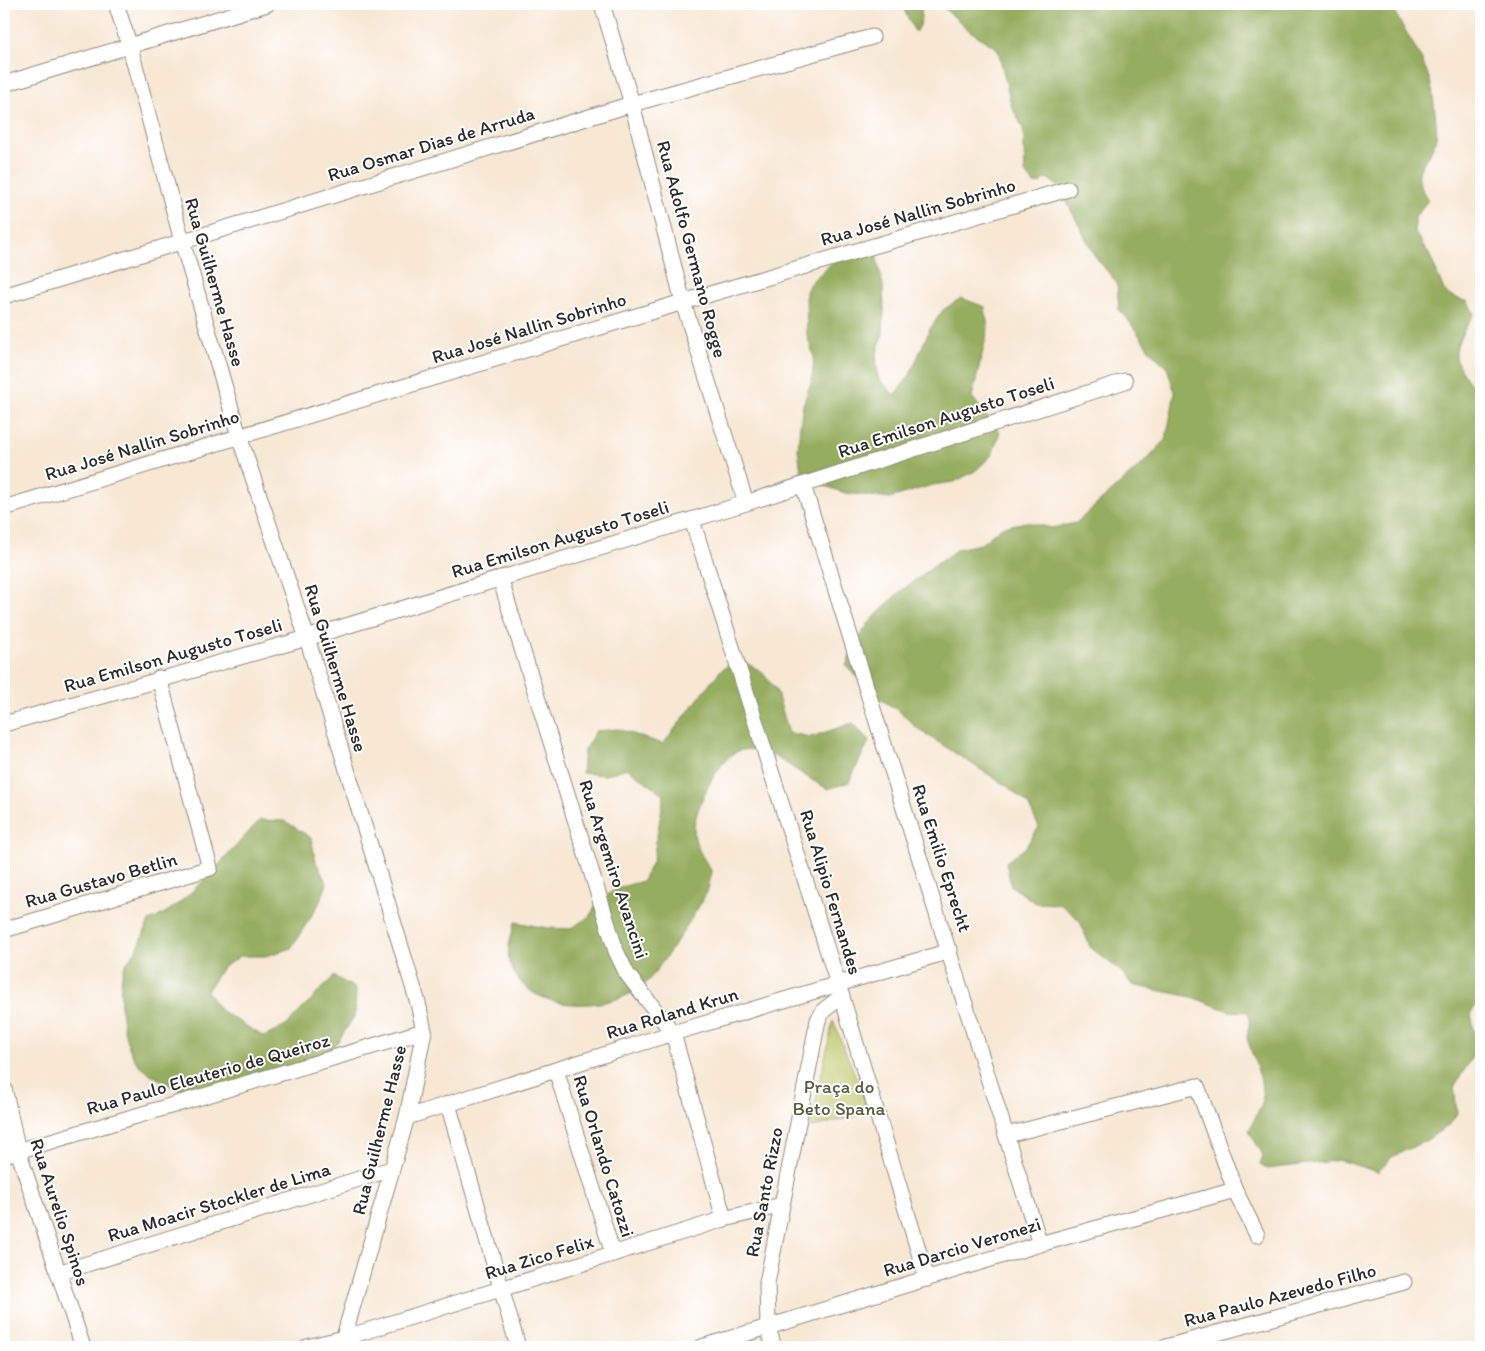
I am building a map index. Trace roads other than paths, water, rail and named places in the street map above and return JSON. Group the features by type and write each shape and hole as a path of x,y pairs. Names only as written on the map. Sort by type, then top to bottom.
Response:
{"street":[{"name":"Rua Guilherme Hasse","path":"116,4 130,47 182,241 239,436 306,638 418,1003 424,1031 407,1117 342,1343"},
{"path":"4,84 267,4"},
{"name":"Rua Adolfo Germano Rogge","path":"602,4 632,104 683,302 746,503"},
{"name":"Rua Osmar Dias de Arruda","path":"4,296 632,104 872,37"},
{"name":"Rua José Nallin Sobrinho","path":"4,508 683,302 1068,189"},
{"name":"Rua Emilson Augusto Toseli","path":"4,724 159,678 306,638 692,520 1125,380"},
{"name":"Rua Emilio Eprecht","path":"803,485 1040,1244"},
{"name":"Rua Alipio Fernandes","path":"692,520 840,990 927,1279"},
{"name":"Rua Argemiro Avancini","path":"500,578 616,950 628,974 673,1033 724,1219"},
{"name":"Rua Gustavo Betlin","path":"4,930 210,868 159,678"},
{"name":"Rua Roland Krun","path":"407,1117 673,1033 840,990 950,951"},
{"name":"Rua Santo Rizzo","path":"774,1347 768,1328 767,1283 818,1020 840,990"},
{"name":"Rua Paulo Eleuterio de Queiroz","path":"11,1153 424,1031"},
{"name":"Rua Orlando Catozzi","path":"556,1070 613,1254"},
{"path":"1007,1135 1197,1086 1235,1190 1257,1235"},
{"name":"Rua Aurelio Spinos","path":"4,1088 11,1153 58,1273 83,1347"},
{"path":"448,1104 500,1290 518,1347"},
{"name":"Rua Moacir Stockler de Lima","path":"58,1273 391,1170"},
{"name":"Rua Darcio Veronezi","path":"702,1347 1040,1244 1235,1190"},
{"name":"Rua Zico Felix","path":"307,1347 342,1343 500,1290 724,1219 782,1205"},
{"name":"Rua Paulo Azevedo Filho","path":"1166,1347 1404,1282"}],"park label":[{"name":"Praça do Beto Spana","path":"839,1097"}]}
